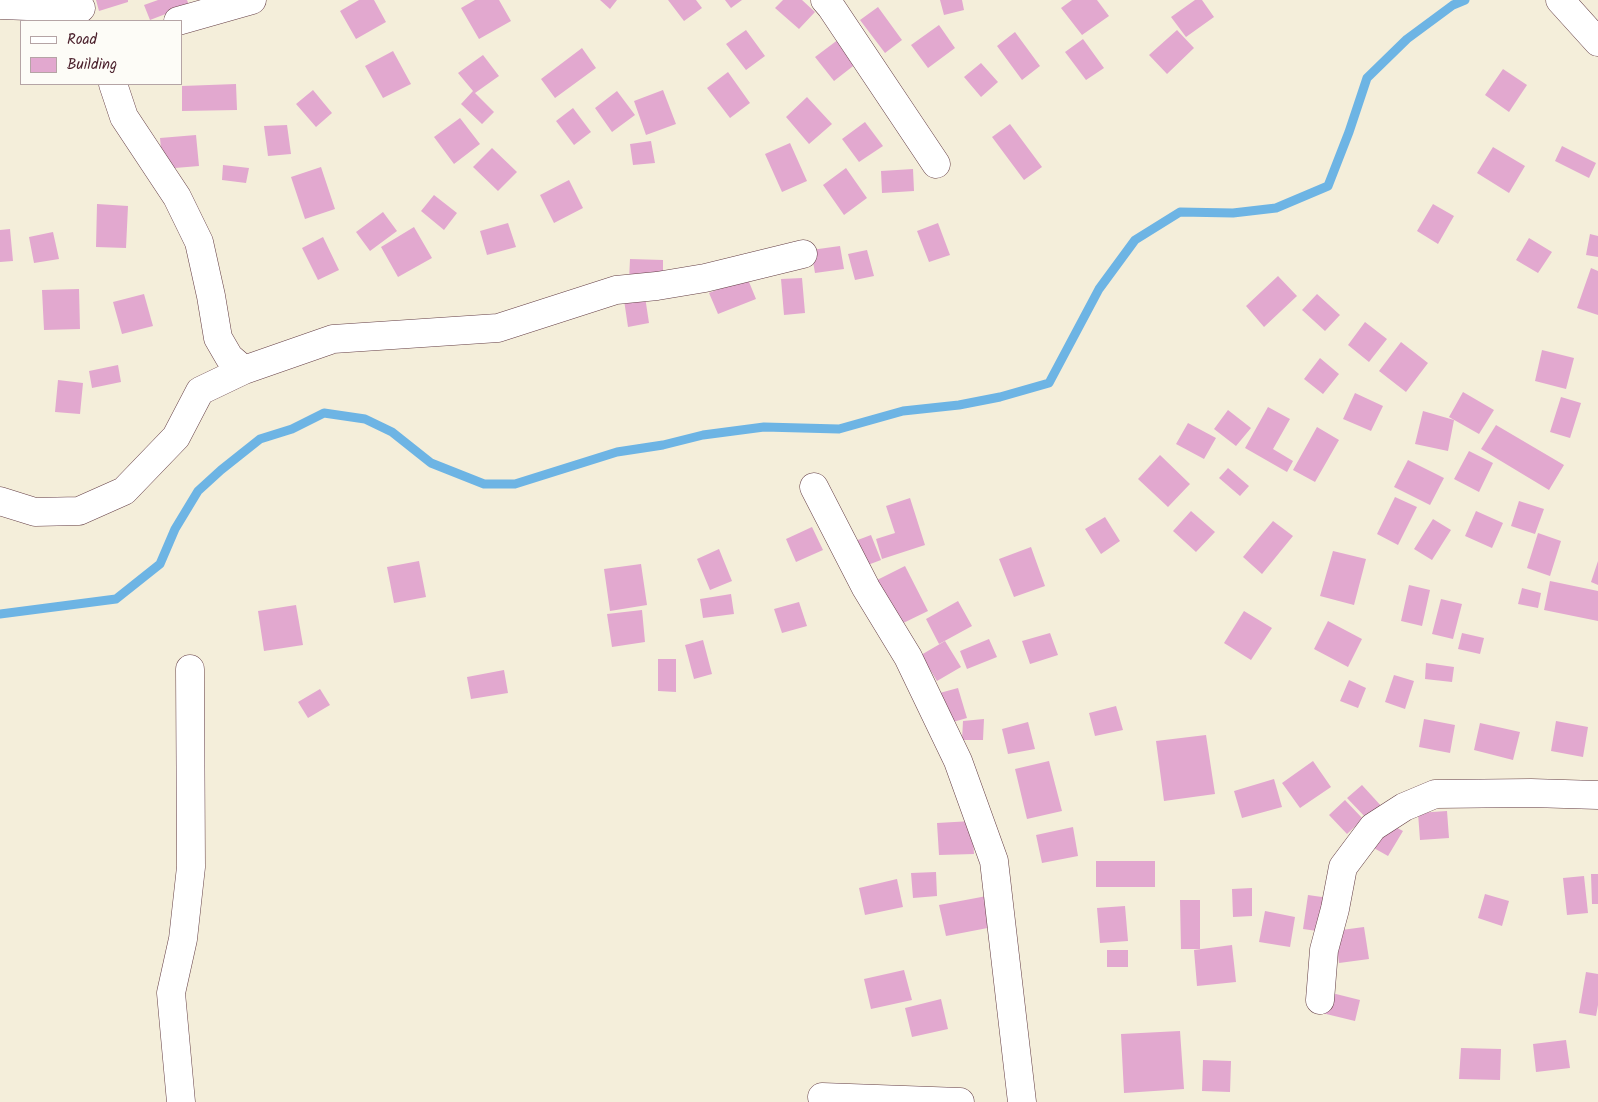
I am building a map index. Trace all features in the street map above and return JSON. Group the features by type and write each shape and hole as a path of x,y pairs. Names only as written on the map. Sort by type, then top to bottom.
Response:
{"street":[{"path":"182,20 252,0"},
{"path":"825,0 831,6 936,164"},
{"path":"1560,0 1598,42"},
{"path":"0,5 82,10"},
{"path":"113,85 124,117 177,197 199,242 218,338 229,357 244,370"},
{"path":"0,500 35,512 78,511 124,491 176,437 200,391 244,370 333,339 498,328 616,290 658,286 705,278 803,254"},
{"path":"814,487 866,588 908,657 929,700 958,761 994,861 1022,1102"},
{"path":"181,1102 171,994 183,939 191,867 190,669"},
{"path":"1320,1000 1324,950 1343,867 1373,827 1404,808 1435,794 1532,793 1598,795"},
{"path":"822,1098 960,1102"}],"building":[{"path":"96,0 128,0 128,2 99,11"},
{"path":"158,0 187,0 189,5 150,20 144,5"},
{"path":"359,0 374,0 386,22 356,39 340,11"},
{"path":"475,0 499,0 511,21 479,39 461,8"},
{"path":"600,0 617,0 610,9"},
{"path":"668,0 696,0 702,8 684,21"},
{"path":"725,0 742,0 731,8"},
{"path":"783,0 802,0 815,12 799,29 775,8"},
{"path":"940,0 962,0 964,10 944,15"},
{"path":"1072,0 1097,0 1109,16 1082,35 1061,8"},
{"path":"1195,0 1202,0 1214,17 1186,37 1171,17"},
{"path":"878,7 902,40 885,53 860,20"},
{"path":"939,25 955,48 928,68 911,45"},
{"path":"746,30 765,56 746,70 726,44"},
{"path":"1177,30 1194,48 1167,74 1149,55"},
{"path":"1015,32 1040,66 1022,80 997,46"},
{"path":"839,39 857,63 834,81 815,57"},
{"path":"1083,39 1104,68 1086,80 1065,52"},
{"path":"582,48 596,68 555,98 541,79"},
{"path":"393,51 411,84 383,98 365,66"},
{"path":"483,55 499,76 475,93 494,112 482,124 461,104 473,91 458,73"},
{"path":"981,63 998,82 981,97 964,77"},
{"path":"1503,69 1527,85 1509,112 1485,95"},
{"path":"728,72 750,103 730,118 707,88"},
{"path":"236,84 237,110 182,111 182,86"},
{"path":"313,90 332,113 316,127 296,104"},
{"path":"663,90 676,124 646,135 634,101"},
{"path":"617,91 635,115 612,132 595,108"},
{"path":"807,97 832,124 809,144 786,117"},
{"path":"573,108 591,132 574,145 556,121"},
{"path":"460,118 480,144 454,164 434,137"},
{"path":"865,122 883,146 859,162 842,139"},
{"path":"1010,124 1042,167 1024,180 992,137"},
{"path":"287,125 291,154 268,156 264,126"},
{"path":"196,135 199,166 163,169 160,138"},
{"path":"651,141 655,163 633,165 630,144"},
{"path":"790,143 807,181 782,192 765,154"},
{"path":"1562,146 1596,163 1589,178 1555,161"},
{"path":"1493,147 1525,166 1509,193 1477,173"},
{"path":"492,148 517,172 498,191 473,167"},
{"path":"223,165 249,168 246,183 222,180"},
{"path":"321,167 335,209 305,219 291,177"},
{"path":"846,168 867,198 844,215 823,185"},
{"path":"913,169 914,191 882,193 881,171"},
{"path":"569,180 583,208 554,223 540,195"},
{"path":"434,195 457,213 444,230 421,211"},
{"path":"97,204 128,206 126,248 96,247"},
{"path":"1433,204 1454,216 1438,244 1417,231"},
{"path":"383,212 397,231 370,251 356,232"},
{"path":"508,223 516,247 487,255 480,231"},
{"path":"938,223 950,255 929,262 917,231"},
{"path":"414,227 432,258 398,277 381,247"},
{"path":"10,229 13,261 0,262 0,230"},
{"path":"53,232 59,259 34,263 29,237"},
{"path":"1590,234 1598,236 1598,257 1586,255"},
{"path":"323,237 339,270 318,280 302,248"},
{"path":"1529,238 1552,252 1538,273 1516,260"},
{"path":"840,246 844,269 815,273 811,250"},
{"path":"867,250 874,276 855,280 848,254"},
{"path":"630,259 663,260 663,282 629,281"},
{"path":"1591,268 1598,271 1598,315 1577,308"},
{"path":"1278,276 1297,296 1264,327 1246,306"},
{"path":"747,277 756,299 718,314 709,293"},
{"path":"802,278 805,313 784,315 781,279"},
{"path":"79,289 80,329 44,330 42,290"},
{"path":"644,290 649,323 628,327 623,293"},
{"path":"144,294 153,326 122,334 113,302"},
{"path":"1317,294 1340,315 1325,331 1302,310"},
{"path":"1365,322 1387,339 1369,362 1348,345"},
{"path":"1401,342 1428,363 1406,392 1379,371"},
{"path":"1542,350 1574,358 1566,389 1535,381"},
{"path":"1320,358 1339,374 1323,394 1304,379"},
{"path":"118,365 121,382 92,388 89,371"},
{"path":"58,380 83,383 80,414 55,412"},
{"path":"1463,392 1494,410 1479,434 1449,417"},
{"path":"1355,393 1383,406 1371,431 1343,419"},
{"path":"1561,397 1581,403 1570,438 1550,432"},
{"path":"1268,407 1290,419 1273,449 1293,461 1287,472 1245,448"},
{"path":"1228,410 1251,428 1236,446 1214,429"},
{"path":"1423,411 1454,420 1448,451 1415,444"},
{"path":"1188,423 1216,438 1204,459 1176,444"},
{"path":"1496,425 1564,465 1549,490 1481,449"},
{"path":"1317,427 1339,440 1315,482 1293,470"},
{"path":"1469,451 1493,463 1479,492 1454,479"},
{"path":"1160,455 1190,484 1168,507 1138,479"},
{"path":"1408,460 1444,478 1430,505 1394,487"},
{"path":"1228,468 1249,486 1240,496 1219,478"},
{"path":"1395,497 1417,507 1398,545 1377,534"},
{"path":"910,498 925,545 882,559 876,539 895,533 886,506"},
{"path":"1519,501 1544,509 1535,534 1511,526"},
{"path":"1191,511 1215,532 1196,552 1173,531"},
{"path":"1476,511 1503,523 1492,548 1465,536"},
{"path":"1105,517 1120,541 1101,554 1085,529"},
{"path":"1433,519 1451,530 1432,560 1414,549"},
{"path":"1273,521 1293,536 1262,574 1243,557"},
{"path":"812,527 823,550 796,562 786,539"},
{"path":"1538,533 1561,541 1550,576 1527,568"},
{"path":"871,535 881,560 857,569 847,544"},
{"path":"1031,547 1045,586 1014,597 999,559"},
{"path":"719,549 732,581 710,590 697,559"},
{"path":"1333,551 1366,559 1354,605 1320,596"},
{"path":"419,561 426,597 394,603 387,567"},
{"path":"1598,561 1598,585 1591,582"},
{"path":"641,564 647,605 610,611 604,569"},
{"path":"905,566 928,611 897,626 875,581"},
{"path":"1550,581 1598,591 1598,621 1544,610"},
{"path":"1409,585 1430,590 1422,626 1401,621"},
{"path":"1522,588 1541,593 1538,608 1518,604"},
{"path":"731,594 734,614 703,618 700,599"},
{"path":"1441,599 1462,604 1453,639 1432,634"},
{"path":"958,601 972,626 939,644 926,619"},
{"path":"799,602 807,626 782,633 774,609"},
{"path":"296,605 303,645 264,651 258,611"},
{"path":"642,610 645,642 612,647 607,614"},
{"path":"1244,611 1272,628 1251,660 1224,643"},
{"path":"1328,621 1362,639 1348,667 1314,649"},
{"path":"1050,633 1058,655 1030,664 1022,641"},
{"path":"1462,633 1484,638 1480,654 1458,649"},
{"path":"989,639 997,657 967,669 960,651"},
{"path":"703,640 712,674 694,679 685,645"},
{"path":"945,641 961,667 937,681 921,655"},
{"path":"658,659 676,659 676,692 658,691"},
{"path":"1426,663 1454,667 1452,682 1425,679"},
{"path":"504,670 508,693 471,699 467,677"},
{"path":"1394,675 1414,681 1405,709 1385,702"},
{"path":"1349,680 1366,688 1358,708 1340,701"},
{"path":"958,688 967,718 946,724 936,694"},
{"path":"320,689 330,705 308,718 298,702"},
{"path":"1116,706 1123,730 1095,736 1089,713"},
{"path":"984,719 983,740 962,740 963,721"},
{"path":"1424,719 1455,725 1450,753 1419,747"},
{"path":"1556,721 1588,727 1583,757 1551,751"},
{"path":"1028,722 1035,749 1008,754 1002,729"},
{"path":"1480,723 1520,732 1513,760 1474,750"},
{"path":"1206,735 1215,794 1164,801 1156,741"},
{"path":"1049,761 1062,811 1027,819 1015,769"},
{"path":"1313,761 1331,787 1300,808 1282,783"},
{"path":"1274,779 1282,807 1242,818 1234,791"},
{"path":"1362,785 1383,808 1369,821 1347,798"},
{"path":"1345,800 1363,819 1347,834 1329,815"},
{"path":"1447,811 1449,838 1420,840 1418,813"},
{"path":"972,821 974,854 939,855 937,823"},
{"path":"1386,822 1403,831 1388,856 1372,847"},
{"path":"1073,827 1078,856 1042,863 1036,835"},
{"path":"1096,861 1155,861 1155,887 1096,887"},
{"path":"936,872 937,896 913,898 911,873"},
{"path":"1591,874 1598,874 1598,904 1592,904"},
{"path":"1584,876 1588,913 1567,915 1563,878"},
{"path":"897,879 903,907 865,915 859,888"},
{"path":"1252,888 1252,916 1233,917 1232,889"},
{"path":"1485,894 1509,901 1502,926 1478,918"},
{"path":"992,895 998,926 946,936 939,905"},
{"path":"1308,895 1329,898 1324,932 1303,929"},
{"path":"1180,900 1200,900 1200,949 1181,949"},
{"path":"1125,906 1128,941 1100,943 1097,908"},
{"path":"1265,911 1295,917 1290,947 1259,942"},
{"path":"1364,927 1369,959 1339,963 1334,931"},
{"path":"1232,945 1236,982 1197,986 1194,950"},
{"path":"1107,950 1128,950 1128,967 1107,967"},
{"path":"904,970 912,1000 871,1009 864,979"},
{"path":"1586,972 1598,974 1596,1016 1579,1013"},
{"path":"1328,992 1360,1000 1355,1021 1322,1013"},
{"path":"941,999 948,1029 912,1037 905,1008"},
{"path":"1180,1031 1184,1089 1124,1093 1121,1034"},
{"path":"1566,1040 1570,1068 1536,1072 1533,1044"},
{"path":"1461,1048 1501,1049 1500,1080 1459,1079"},
{"path":"1203,1060 1231,1061 1230,1092 1202,1091"}],"waterway":[{"path":"0,614 116,599 160,564 175,529 198,491 221,470 260,439 292,429 324,413 365,419 392,432 431,463 484,484 515,484 617,452 663,445 703,435 764,427 839,429 903,411 959,405 1000,397 1049,383 1099,289 1135,240 1180,212 1233,213 1276,208 1328,186 1367,78 1407,39 1453,5 1465,0"}]}
